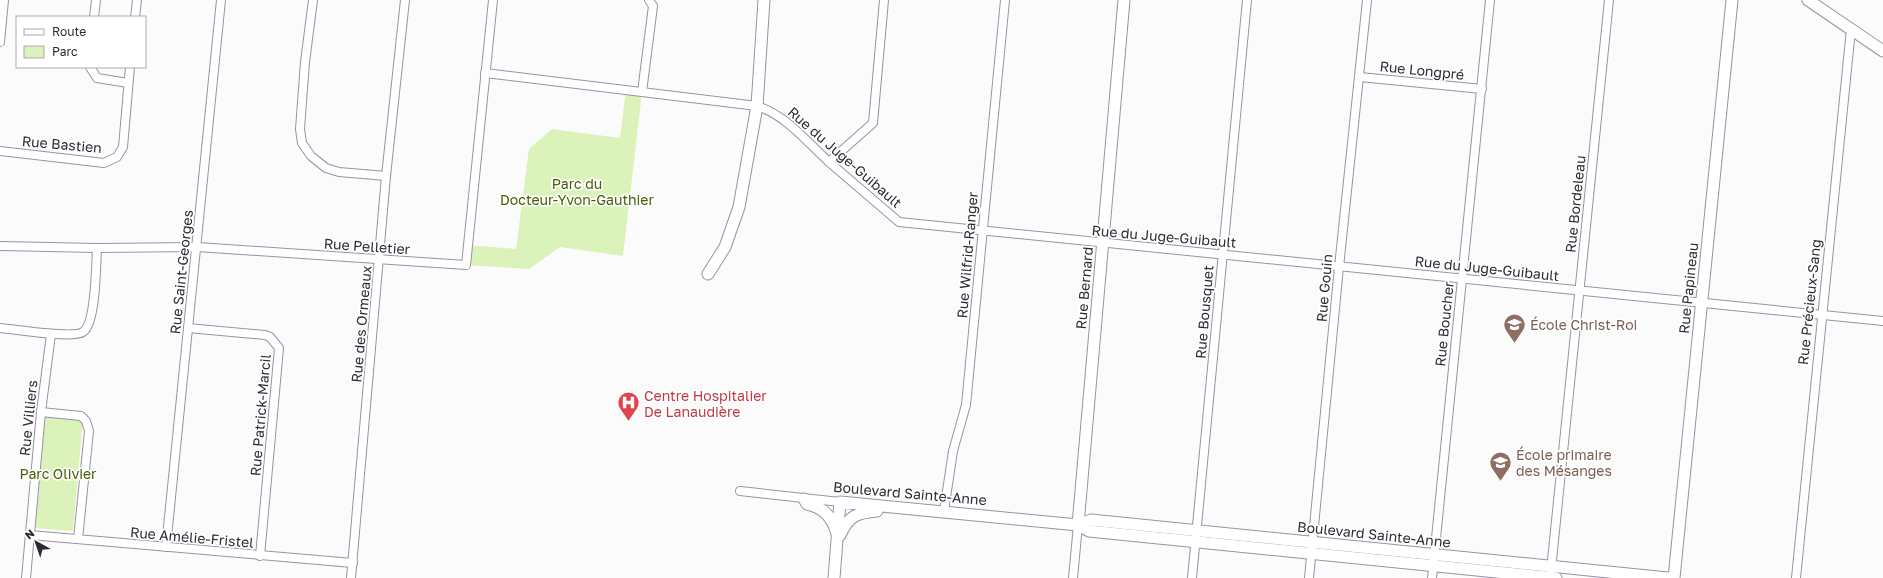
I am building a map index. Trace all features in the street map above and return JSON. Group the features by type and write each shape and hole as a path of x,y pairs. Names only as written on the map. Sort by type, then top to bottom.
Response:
{"street":[{"path":"0,42 4,0"},
{"path":"94,16 96,0"},
{"path":"135,16 137,0"},
{"name":"Rue Saint-Georges","path":"166,547 221,0"},
{"path":"313,0 300,129 302,143 311,156 326,168 339,172 386,176"},
{"name":"Rue des Ormeaux","path":"351,578 386,176 405,0"},
{"name":"Rue Pelletier","path":"0,246 98,248 196,247 466,265 493,0"},
{"path":"642,92 653,6 649,0"},
{"path":"708,274 725,247 739,206 757,106 764,0"},
{"path":"829,162 873,123 884,0"},
{"name":"Rue Wilfrid-Ranger","path":"944,511 953,451 966,405 1005,0"},
{"name":"Rue Bernard","path":"1073,578 1124,0"},
{"name":"Rue Bousquet","path":"1192,578 1247,0"},
{"name":"Rue Gouin","path":"1309,578 1339,267 1367,0"},
{"name":"Rue Boucher","path":"1432,578 1490,0"},
{"name":"Rue Bordeleau","path":"1551,574 1608,0"},
{"name":"Rue Papineau","path":"1674,578 1732,0"},
{"path":"1808,0 1883,50"},
{"name":"Rue Précieux-Sang","path":"1796,578 1821,315 1851,29"},
{"path":"91,68 97,78 128,83"},
{"name":"Rue Bastien","path":"0,151 104,163 117,157 123,147 130,68"},
{"name":"Rue du Juge-Guibault","path":"485,73 757,106 767,109 783,119 829,162 899,222 1883,321"},
{"name":"Rue Longpré","path":"1360,77 1482,89"},
{"path":"0,328 51,334 78,335 87,328 92,314 98,248"},
{"name":"Rue Patrick-Marcil","path":"188,328 265,335 270,337 279,348 260,556"},
{"name":"Rue Villiers","path":"26,578 41,412 51,334"},
{"path":"41,412 82,416 88,426 89,431 78,539"},
{"name":"Boulevard Sainte-Anne","path":"740,491 804,499 944,511 1078,525 1089,531 1313,543 1434,561 1551,574 1668,578"},
{"path":"804,499 807,504 817,506 830,518 835,527 837,544"},
{"path":"834,578 840,502"},
{"path":"837,544 844,526 854,515 866,510 875,511 895,507"},
{"name":"Rue Amélie-Fristel","path":"30,535 352,563"},
{"name":"Boulevard Sainte-Anne","path":"1197,536 1312,554 1434,561"},
{"name":"Boulevard Sainte-Anne","path":"1551,574 1556,578"}],"green space":[{"name":"Parc du Docteur-Yvon-Gauthier","path":"626,90 642,92 623,256 560,247 529,269 466,265 468,245 516,249 529,149 552,129 620,138"},
{"name":"Parc Olivier","path":"44,416 83,419 73,531 34,528"}],"place":[{"name":"École Christ-Roi","path":"1514,344"},
{"name":"Centre Hospitalier De Lanaudière","path":"628,422"},
{"name":"École primaire des Mésanges","path":"1501,482"}]}
